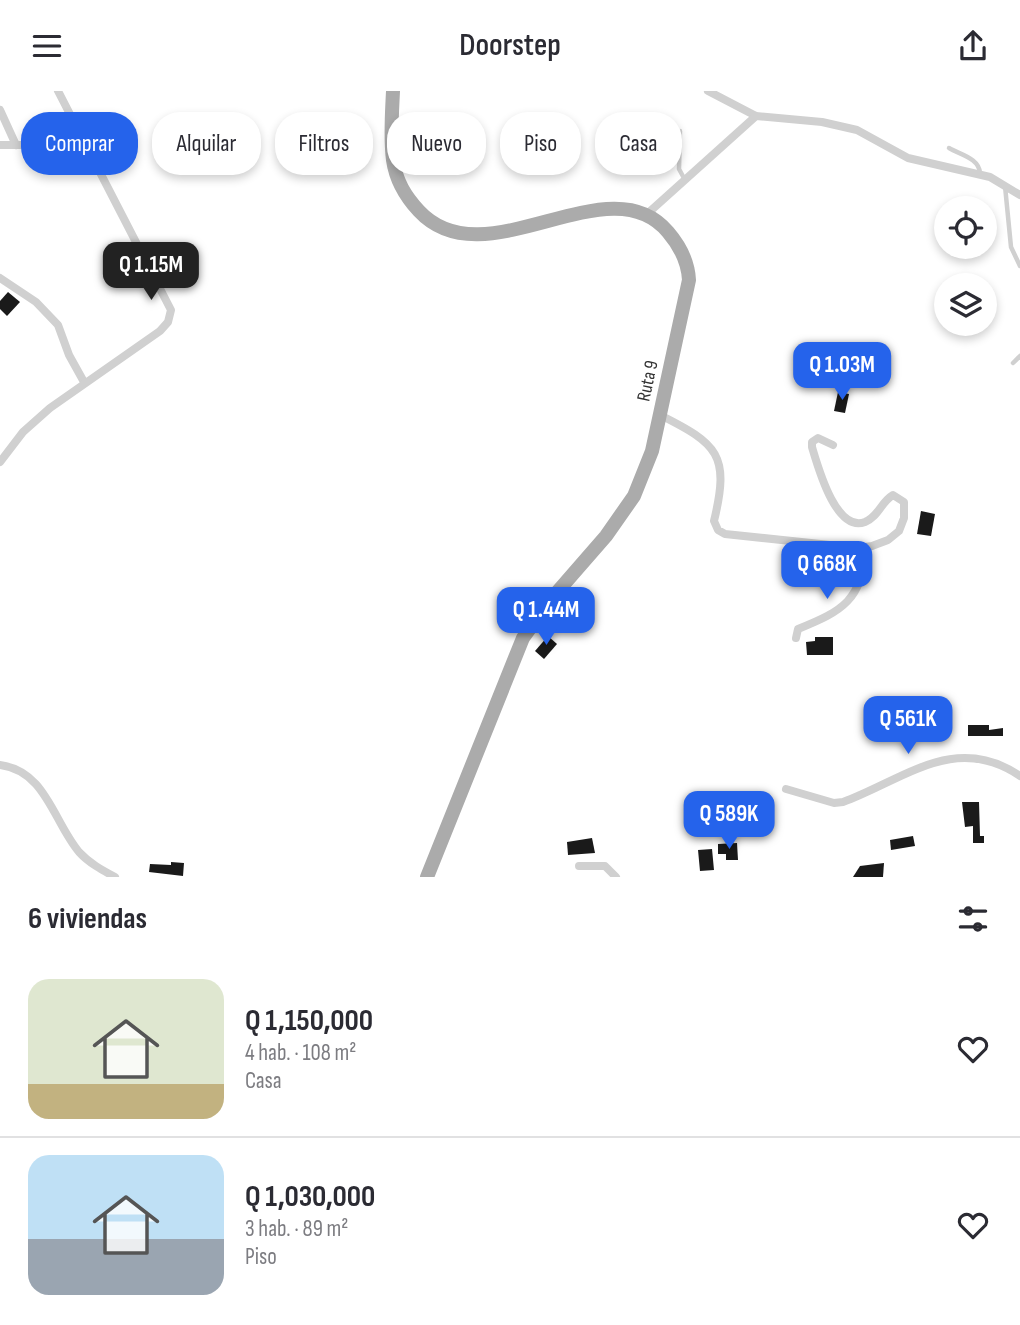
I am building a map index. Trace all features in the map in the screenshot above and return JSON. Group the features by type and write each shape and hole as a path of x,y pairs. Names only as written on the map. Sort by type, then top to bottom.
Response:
{"main road":[{"path":"393,91 393,159 397,179 406,197 441,229 458,233 497,233 618,209 647,214"},
{"name":"Ruta 9","path":"427,877 523,638 552,598 606,536 634,496 652,451 689,280 688,268 675,240 647,214"}],"street":[{"path":"58,91 69,112"},
{"path":"708,91 755,116 842,125 857,130 908,158 980,174 1020,195"},
{"path":"0,110 16,145"},
{"path":"647,214 755,116"},
{"path":"0,145 21,145"},
{"path":"0,462 29,426 84,382 160,331 168,322 171,310 102,175"},
{"path":"0,278 36,302 52,318 84,382"},
{"path":"660,415 699,436 715,456 721,474 722,490 714,520 718,530 725,534 867,547 888,541 899,531 905,511 904,502 893,495 879,512 865,522 856,524 843,518 826,485 812,442 818,438 833,446"},
{"path":"796,638 798,629 821,622 845,605 857,585 867,547"},
{"path":"786,789 834,803 843,802 932,762 953,759 992,762 1020,776"},
{"path":"0,765 21,771 34,782 79,852 115,877"},
{"path":"579,866 605,866 616,877"}],"lane":[{"path":"950,148 974,161 980,168 980,174"},
{"path":"682,175 685,181"},
{"path":"1005,185 1010,247 1020,266"},
{"path":"1013,363 1020,356"}],"building":[{"path":"8,292 20,302 7,316 0,309 0,301"},
{"path":"838,392 849,394 845,413 834,411"},
{"path":"921,511 935,514 931,536 917,534"},
{"path":"548,636 557,644 544,659 535,651"},
{"path":"815,637 833,637 833,655 807,655 806,642 815,641"},
{"path":"968,725 989,725 989,730 1003,728 1003,736 968,736"},
{"path":"962,802 979,802 980,836 984,836 984,843 973,843 973,826 965,827"},
{"path":"913,836 915,846 891,850 890,840"},
{"path":"592,838 595,853 568,855 567,842"},
{"path":"737,843 738,860 726,860 726,854 718,854 718,844"},
{"path":"712,849 714,870 700,871 698,850"},
{"path":"171,862 184,863 183,876 149,872 150,864 171,865"},
{"path":"884,863 883,877 853,877 860,866"}]}
